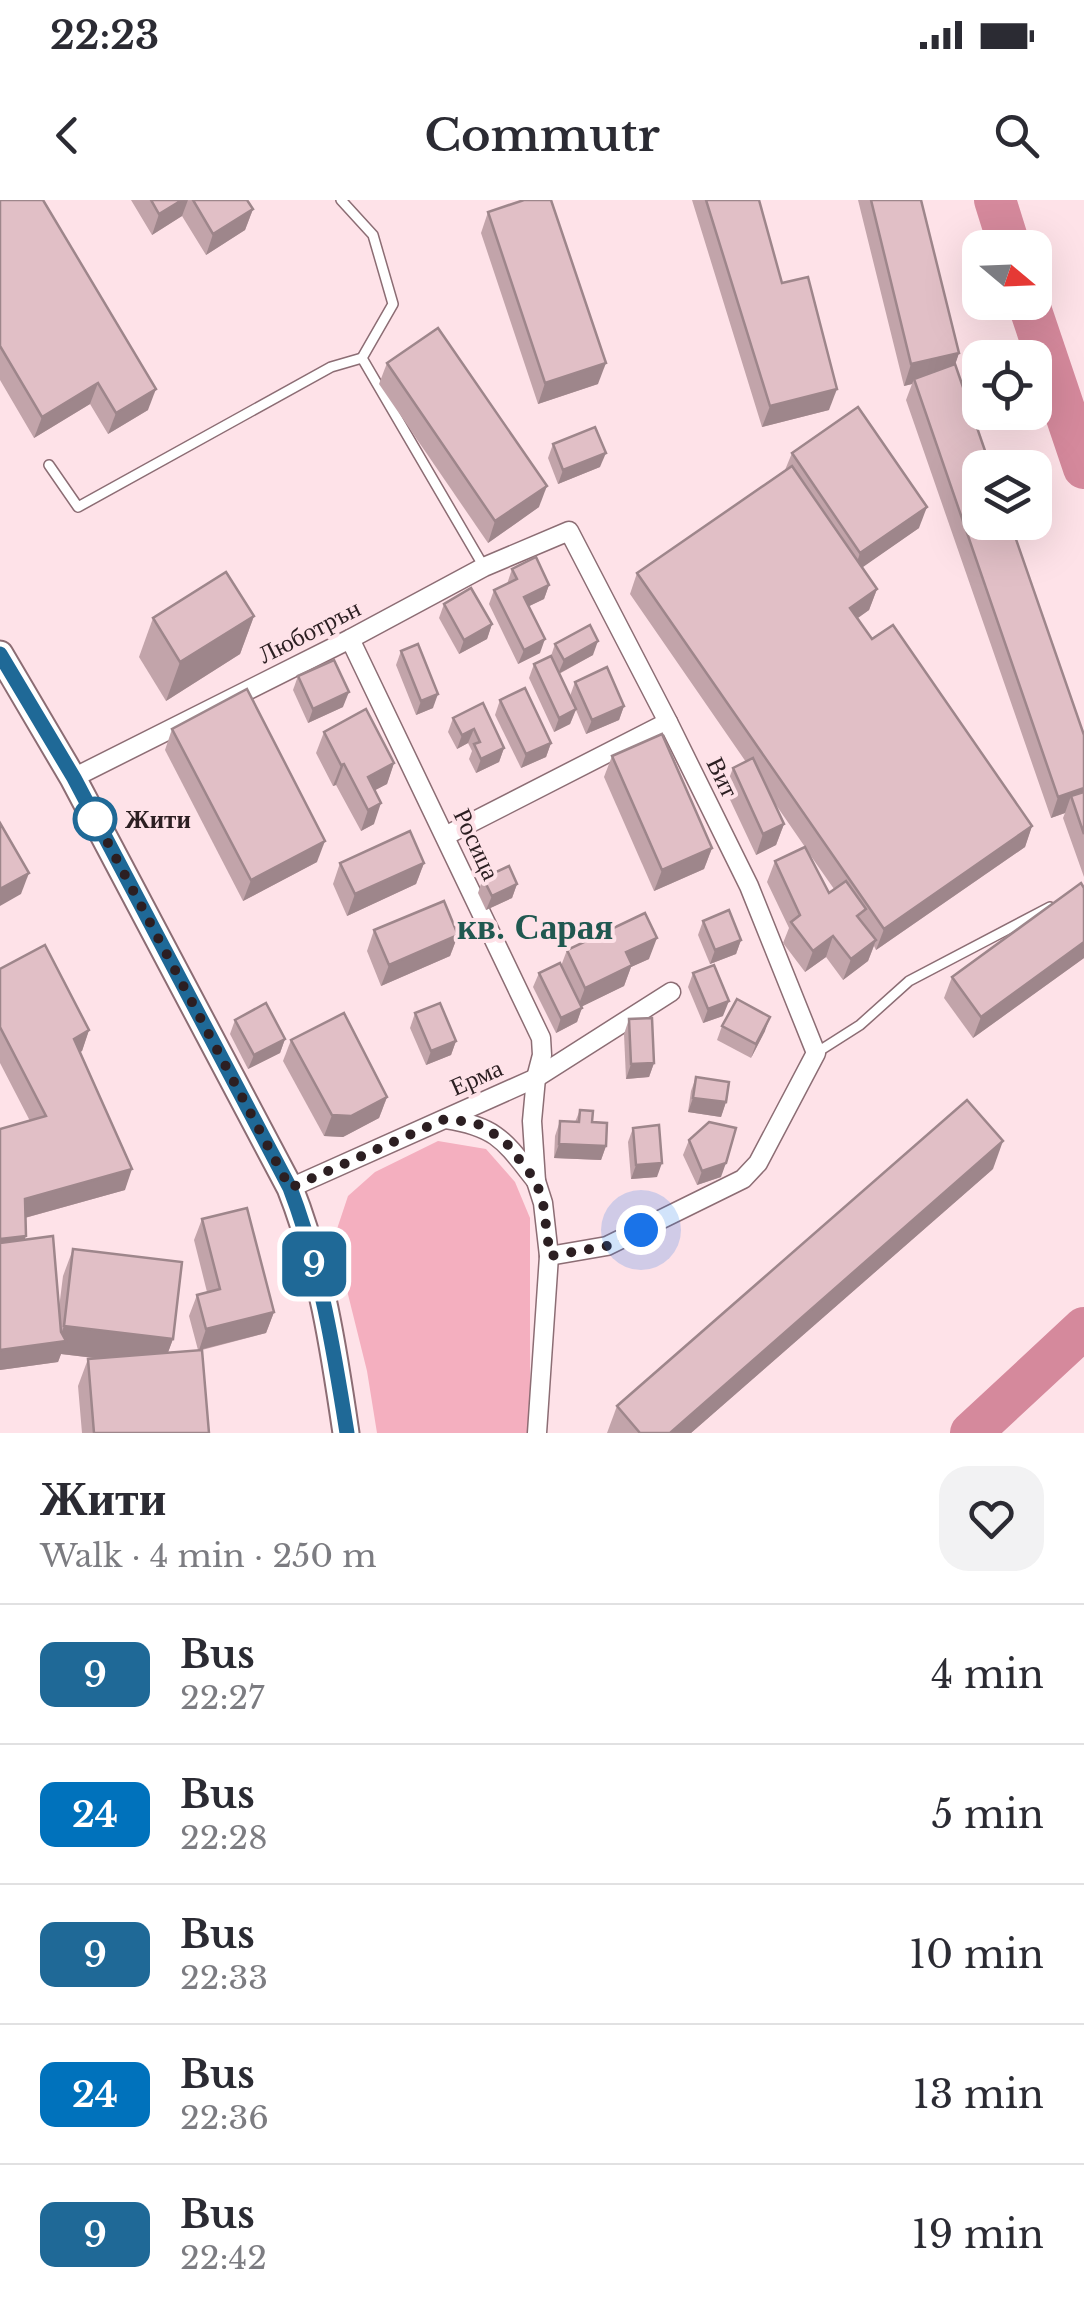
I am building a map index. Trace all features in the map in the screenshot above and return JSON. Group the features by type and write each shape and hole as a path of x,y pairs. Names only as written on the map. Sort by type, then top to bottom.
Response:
{"main road":[{"path":"0,654 74,778 290,1188 313,1260 346,1433"}],"street":[{"name":"Люботрън","path":"74,778 350,639 484,566 569,530"},
{"name":"Вит","path":"569,530 749,886 816,1053"},
{"name":"Росица","path":"350,639 541,1038 532,1120 536,1181 550,1256 537,1433"},
{"path":"446,836 668,722"},
{"name":"Ерма","path":"290,1188 536,1078 671,992"},
{"path":"550,1256 607,1246 743,1180 758,1162 816,1053"},
{"path":"445,1119 476,1123 504,1140 536,1181"}],"lane":[{"path":"48,464 78,507 331,367 362,358 393,304 373,235 341,200"},
{"path":"362,358 484,566"},
{"path":"816,1053 860,1025 909,981 1067,898"}],"shaded area":[{"path":"438,1141 486,1149 515,1182 530,1218 527,1433 377,1433 367,1371 334,1238 348,1196 375,1172"}],"building":[{"path":"0,200 43,200 156,389 116,413 98,383 42,417 0,346"},
{"path":"151,200 182,200 159,214"},
{"path":"193,200 247,200 253,209 213,234"},
{"path":"524,200 551,200 606,363 545,383 488,212"},
{"path":"706,200 759,200 782,283 808,277 837,389 770,406"},
{"path":"871,200 921,200 959,353 911,364"},
{"path":"438,328 547,486 495,521 387,363"},
{"path":"955,364 962,384 962,430 978,430 985,450 962,450 962,518 914,379"},
{"path":"858,407 927,507 860,553 792,453"},
{"path":"595,427 606,453 563,470 553,444"},
{"path":"792,466 877,589 850,608 872,639 893,625 1032,826 884,929 637,573"},
{"path":"969,540 1016,540 1084,735 1084,788 1058,797"},
{"path":"536,557 549,585 524,597 545,639 524,650 494,590 517,579 512,569"},
{"path":"226,572 254,616 180,662 153,618"},
{"path":"471,588 492,624 464,640 444,604"},
{"path":"590,625 598,641 564,660 555,644"},
{"path":"418,644 438,694 421,701 401,651"},
{"path":"551,656 576,709 559,718 534,664"},
{"path":"334,660 349,692 313,709 298,676"},
{"path":"607,667 624,706 592,720 575,682"},
{"path":"525,688 551,743 526,754 500,700"},
{"path":"247,689 325,841 251,880 172,729"},
{"path":"483,703 504,748 481,759 474,744 480,742 474,729 462,735 453,718"},
{"path":"366,709 394,763 368,777 381,803 368,810 324,732"},
{"path":"662,734 712,848 662,870 612,756"},
{"path":"753,758 784,824 763,834 733,768"},
{"path":"1084,792 1084,834 1071,796"},
{"path":"0,823 29,873 0,889"},
{"path":"410,831 424,863 355,894 340,863"},
{"path":"805,847 829,893 846,881 866,909 857,916 876,940 851,959 833,936 813,951 791,922 800,915 775,861"},
{"path":"509,866 517,884 492,896 483,878"},
{"path":"1081,883 1084,942 981,1017 952,977"},
{"path":"444,901 458,935 389,965 374,930"},
{"path":"729,910 741,940 715,950 703,921"},
{"path":"645,913 657,938 626,952 632,965 585,988 567,950"},
{"path":"45,945 89,1030 74,1039 132,1169 25,1199 26,1236 0,1239 0,1129 46,1116 0,1027 0,969"},
{"path":"560,963 582,1008 561,1018 539,973"},
{"path":"714,965 729,1001 708,1009 693,973"},
{"path":"737,999 770,1017 756,1044 722,1026"},
{"path":"266,1003 285,1039 254,1055 235,1020"},
{"path":"440,1003 456,1041 431,1051 415,1013"},
{"path":"344,1013 387,1097 351,1116 332,1115 291,1040"},
{"path":"652,1018 654,1063 631,1064 629,1019"},
{"path":"696,1077 729,1082 726,1102 693,1098"},
{"path":"967,1100 1003,1141 670,1433 640,1433 617,1406"},
{"path":"580,1110 593,1111 592,1122 607,1123 606,1146 559,1144 560,1121 579,1122"},
{"path":"709,1122 736,1128 726,1163 702,1171 689,1140"},
{"path":"659,1125 662,1163 636,1165 633,1128"},
{"path":"247,1208 274,1312 206,1329 197,1295 220,1289 202,1219"},
{"path":"53,1236 61,1332 66,1341 0,1350 0,1243"},
{"path":"73,1249 182,1262 173,1339 64,1326"},
{"path":"202,1350 209,1433 94,1433 88,1359"}],"waterway":[{"path":"995,200 1004,230"},
{"path":"1034,320 1084,468"},
{"path":"971,1433 1084,1328"}],"bus line":[{"name":"9","path":"0,654 74,778 290,1188 305,1226 347,1433"}],"place":[{"name":"Жити","path":"95,819"}],"district":[{"name":"кв. Сарая","path":"535,927"}],"route":[{"path":"95,819 89,807 290,1188 445,1119 476,1123 504,1140 536,1181 550,1256 607,1246 641,1230"}]}
